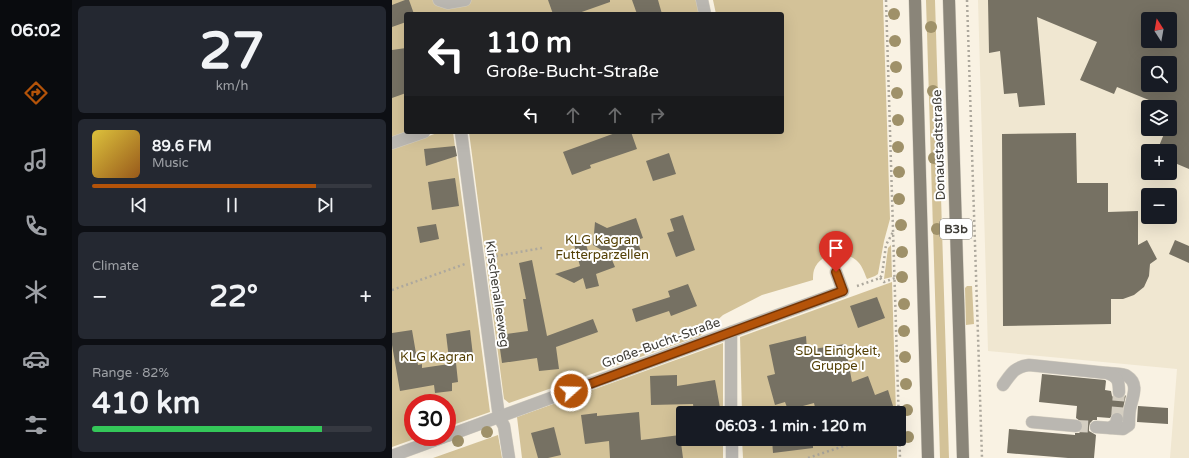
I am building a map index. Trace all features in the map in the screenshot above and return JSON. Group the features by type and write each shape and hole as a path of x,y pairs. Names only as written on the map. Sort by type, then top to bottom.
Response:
{"main road":[{"name":"Donaustadtstraße","path":"915,0 928,458"},
{"name":"Donaustadtstraße","path":"949,0 963,458"}],"street":[{"path":"444,6 465,0"},
{"path":"702,0 705,12"},
{"path":"392,143 418,134"},
{"name":"Kirschenalleeweg","path":"461,134 499,417 504,426 509,458"},
{"path":"836,272 843,291"},
{"name":"Große-Bucht-Straße","path":"456,433 843,291"},
{"path":"731,332 731,406"},
{"path":"1003,385 1019,366 1029,365 1126,375 1132,380 1135,386 1134,398 1130,409 1129,425 1123,430 1113,423 1096,427"},
{"path":"1107,373 1116,376 1119,382 1119,392"},
{"path":"1032,422 1076,426"},
{"path":"392,456 419,446"},
{"path":"732,446 732,458"}],"path":[{"path":"886,0 898,406"},
{"path":"967,0 982,458"},
{"path":"843,291 880,278 882,275 886,245 894,232"},
{"path":"880,278 884,282 895,278"},
{"path":"808,458 844,446"},
{"path":"900,446 900,458"}],"shaded area":[{"path":"978,0 1189,0 1189,458 1170,458 1177,369 988,351"}],"green space":[{"path":"392,0 697,0 699,12 404,12 404,133 392,138"},
{"name":"KLG Kagran Futterparzellen","path":"713,0 883,0 890,219 878,274 867,279 860,264 851,257 839,254 826,256 817,264 814,271 813,280 762,295 723,315 700,336 509,403 504,399 469,134 784,134 784,12 716,12"},
{"path":"926,0 935,0 949,458 940,458"},
{"name":"KLG Kagran","path":"434,134 453,134 490,412 456,424 456,394 404,394 404,443 392,447 392,149"},
{"path":"891,245 892,277 884,279 888,248"},
{"name":"SDL Einigkeit, Gruppe I","path":"892,282 896,406 742,406 740,337"},
{"path":"967,286 972,286 974,324 966,325 965,288"},
{"path":"723,343 723,406 676,406 676,446 723,446 723,458 522,458 517,417"},
{"path":"498,435 502,458 433,458"},
{"path":"742,446 897,446 897,458 743,458"}],"building":[{"path":"409,0 413,12 404,12 404,23 392,27 392,5"},
{"path":"548,0 610,0 610,2 582,12 552,12"},
{"path":"632,0 658,0 661,12 636,12"},
{"path":"988,0 1189,0 1189,169 1177,164 1177,144 1160,144 1163,136 1177,136 1177,100 1149,100 1117,87 1114,94 1080,80 1097,42 1037,17 1045,105 1019,107 1017,93 1004,94 1000,51 989,53"},
{"path":"404,48 404,94 392,98 392,50"},
{"path":"1076,133 1077,183 1108,183 1108,212 1138,211 1138,245 1147,240 1157,259 1150,264 1149,276 1144,287 1134,295 1123,299 1111,299 1111,324 1003,326 1002,134"},
{"path":"612,134 632,134 637,149 590,165 591,168 572,175 563,152"},
{"path":"455,146 457,156 426,166 424,149"},
{"path":"669,153 676,174 653,181 646,161"},
{"path":"455,178 459,206 432,210 428,182"},
{"path":"683,215 695,250 676,257 667,233 674,231 670,219"},
{"path":"636,218 643,238 637,240 641,251 618,260 593,245 595,222 607,228"},
{"path":"436,224 439,239 420,243 417,227"},
{"path":"1175,240 1189,246 1189,263 1169,254"},
{"path":"585,241 591,261 610,255 615,267 596,274 599,286 586,289 583,278 574,283 555,274 580,266 574,244"},
{"path":"532,260 547,336 593,319 598,332 556,347 559,369 539,371 537,358 502,363 498,335 528,331 523,299 526,299 519,263"},
{"path":"688,284 697,306 671,316 669,311 636,322 632,309 670,297 668,291"},
{"path":"877,297 885,318 858,328 850,306"},
{"path":"412,330 418,365 422,364 422,368 456,363 458,382 452,383 452,391 435,393 434,385 400,391 392,345 392,333"},
{"path":"470,330 473,356 449,359 446,334"},
{"path":"806,336 807,350 845,344 852,382 868,376 875,395 888,390 893,406 815,406 814,403 803,406 786,406 785,402 775,405 767,376 775,374 769,345"},
{"path":"1042,374 1105,380 1105,390 1111,391 1112,396 1122,399 1126,395 1122,413 1114,412 1110,418 1097,417 1097,420 1093,420 1090,423 1089,431 1096,435 1094,458 1068,458 1007,453 1009,429 1075,435 1075,433 1079,433 1082,430 1083,423 1076,418 1077,406 1039,402"},
{"path":"677,375 677,386 715,380 720,406 693,406 693,404 651,405 650,376"},
{"path":"1138,406 1168,408 1168,424 1137,422"},
{"path":"639,412 641,440 676,436 676,446 681,446 683,458 610,458 609,441 585,444 581,415 597,413 597,416"},
{"path":"554,427 561,455 548,458 538,458 531,433"},
{"path":"772,446 813,446 813,448 773,453"}],"tunnel":[{"path":"1117,419 1119,392"},
{"path":"1076,426 1096,427"}],"route":[{"path":"571,391 843,291 836,272"}]}
